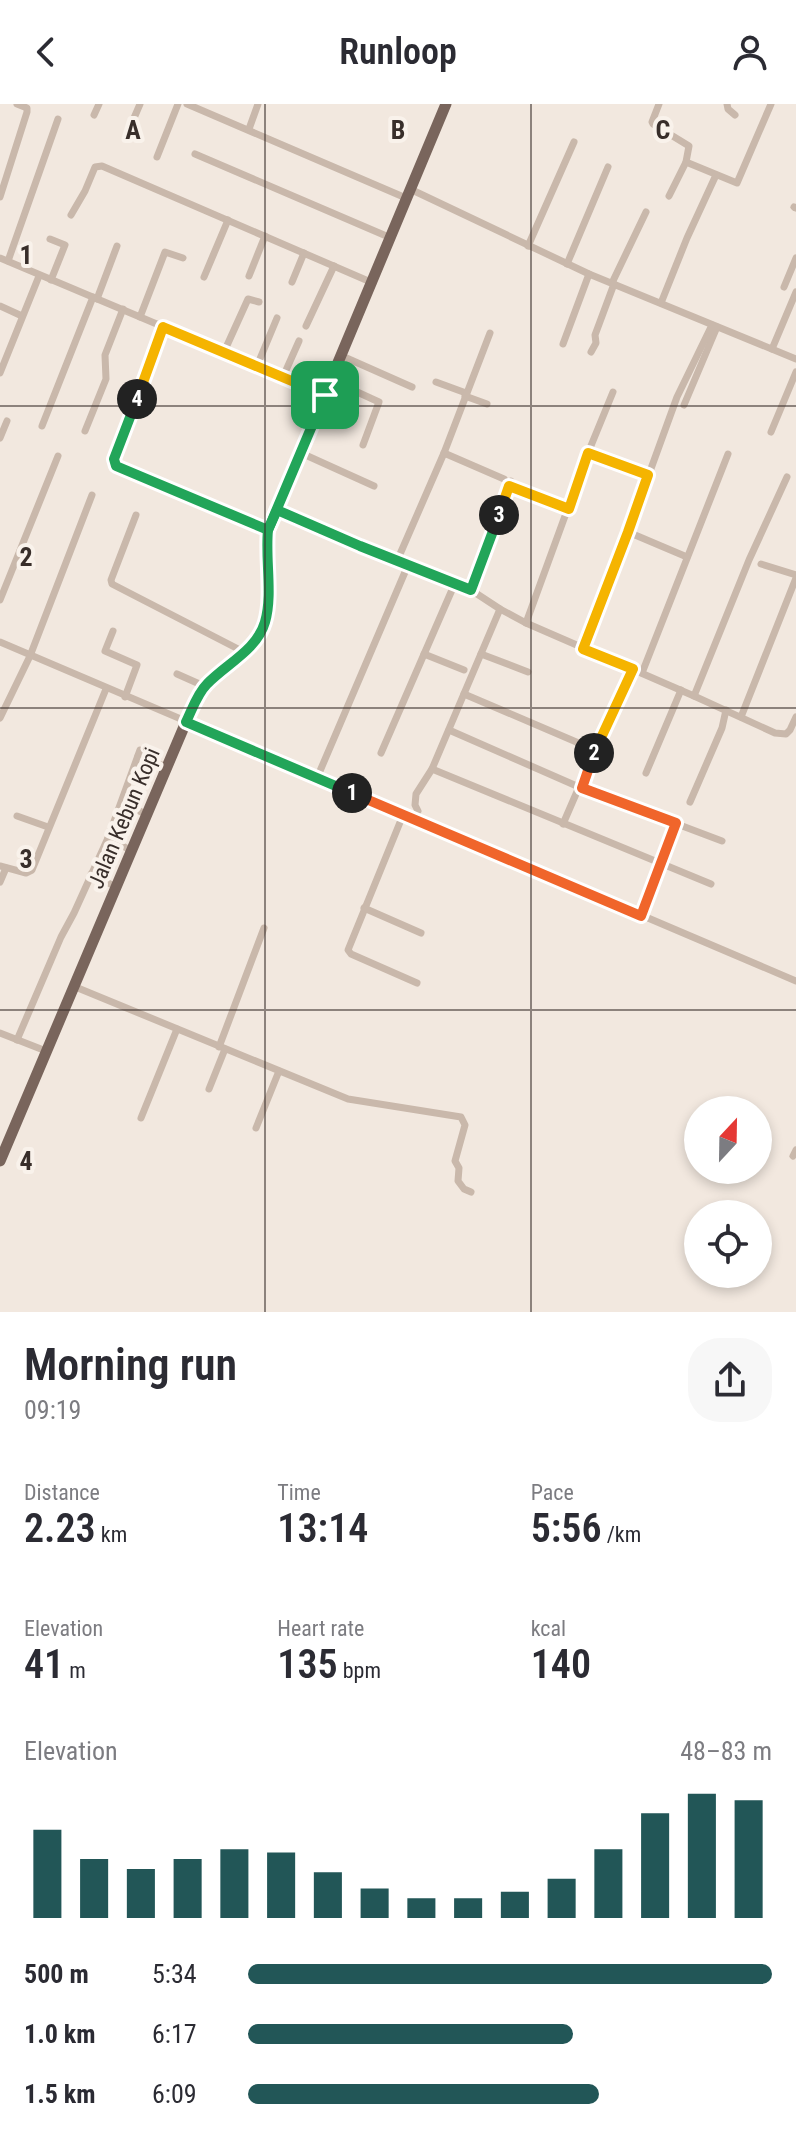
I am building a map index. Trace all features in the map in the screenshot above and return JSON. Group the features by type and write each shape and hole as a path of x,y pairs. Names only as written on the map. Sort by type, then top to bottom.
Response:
{"main road":[{"name":"Jalan Kebun Kopi","path":"0,1161 186,722 204,686 255,641 264,626 268,610 268,530 446,104"}],"street":[{"path":"0,197 27,112 27,108 17,104"},
{"path":"94,115 99,104"},
{"path":"128,132 140,104"},
{"path":"157,157 178,104"},
{"path":"187,104 796,359"},
{"path":"249,129 258,104"},
{"path":"659,104 653,124 689,146 686,162 669,196"},
{"path":"727,104 735,115"},
{"path":"686,162 737,183 771,104"},
{"path":"58,119 4,260 325,395"},
{"path":"528,246 574,142"},
{"path":"195,154 391,238"},
{"path":"71,215 95,167 102,166 373,283"},
{"path":"567,264 608,167"},
{"path":"661,303 716,175"},
{"path":"591,352 613,284 646,212"},
{"path":"204,277 228,220"},
{"path":"249,276 265,236"},
{"path":"50,239 65,245 51,280"},
{"path":"42,426 117,246"},
{"path":"140,317 165,252 183,258"},
{"path":"292,282 304,253"},
{"path":"784,287 796,258"},
{"path":"306,326 334,266"},
{"path":"563,344 589,274"},
{"path":"0,373 39,276"},
{"path":"772,349 796,292"},
{"path":"224,352 248,299 259,302"},
{"path":"0,306 22,316"},
{"path":"85,431 106,379 105,355 123,309"},
{"path":"257,366 277,318"},
{"path":"684,405 715,326"},
{"path":"583,649 677,397 715,326"},
{"path":"163,327 114,463 268,530"},
{"path":"397,561 444,453 490,333"},
{"path":"283,377 299,341"},
{"path":"342,356 412,387"},
{"path":"771,432 796,372"},
{"path":"331,380 379,402 363,445"},
{"path":"436,382 487,404"},
{"path":"526,623 613,392"},
{"path":"0,438 7,421"},
{"path":"301,453 374,486"},
{"path":"444,453 569,509"},
{"path":"588,453 648,475"},
{"path":"642,673 728,454"},
{"path":"0,600 58,456"},
{"path":"694,696 749,560 787,477"},
{"path":"471,590 508,482"},
{"path":"0,718 30,656 92,495"},
{"path":"277,510 471,590 526,623 782,735 790,730 796,717"},
{"path":"136,515 110,583 244,652"},
{"path":"628,532 687,557"},
{"path":"741,717 796,577 761,564"},
{"path":"317,778 408,565"},
{"path":"381,753 455,583"},
{"path":"418,811 416,794 432,769 500,609"},
{"path":"113,631 105,651 137,665 125,697"},
{"path":"0,642 796,981"},
{"path":"424,654 464,670"},
{"path":"481,654 528,672"},
{"path":"563,824 633,669"},
{"path":"177,674 204,686"},
{"path":"0,882 3,867 31,872 106,689"},
{"path":"646,773 681,690"},
{"path":"464,694 595,750"},
{"path":"690,802 722,728 726,710"},
{"path":"449,730 581,787 722,841"},
{"path":"17,1040 108,838 139,753 167,767"},
{"path":"432,769 711,884"},
{"path":"122,803 148,815"},
{"path":"403,815 348,952 417,983"},
{"path":"17,816 48,827"},
{"path":"641,916 676,823"},
{"path":"108,838 132,851"},
{"path":"91,874 116,887"},
{"path":"364,908 421,933"},
{"path":"209,1089 264,928"},
{"path":"73,986 348,1099 461,1117 465,1123 455,1161 459,1171 458,1181 471,1192"},
{"path":"141,1118 177,1029"},
{"path":"0,1033 46,1051"},
{"path":"256,1128 279,1071"}],"route":[{"path":"325,395 163,327 114,463 268,530 272,520 277,510 471,590 509,486 569,509 588,453 648,475 583,649 633,669 595,750 582,788 676,823 641,916 186,722 204,686 255,641 264,626 268,610 268,530 277,510 325,395"}]}
